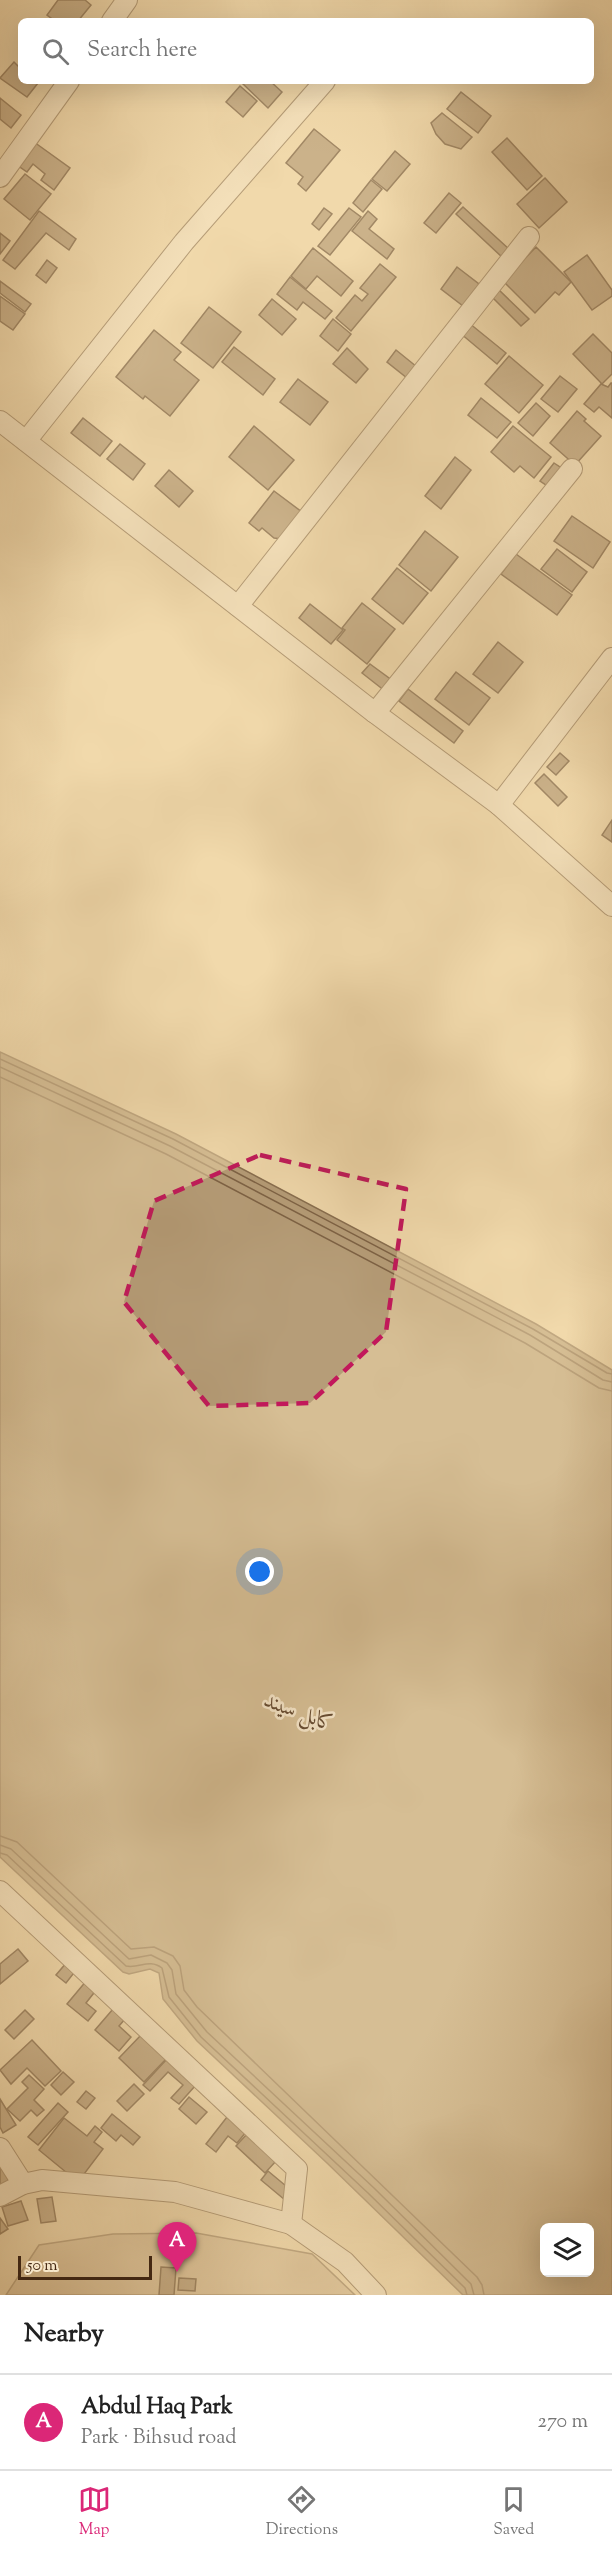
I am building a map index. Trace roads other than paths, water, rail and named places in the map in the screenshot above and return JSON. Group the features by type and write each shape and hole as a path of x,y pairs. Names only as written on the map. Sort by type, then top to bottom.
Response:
{"street":[{"path":"114,18 127,0"},
{"path":"0,177 67,84"},
{"path":"26,441 184,242 322,84"},
{"path":"238,606 529,237"},
{"path":"0,421 375,713 499,805 612,906"},
{"path":"375,713 572,469"},
{"path":"499,805 612,658"},
{"path":"0,1890 297,2169 291,2224"},
{"path":"0,2148 23,2184"},
{"path":"0,2196 23,2184 42,2180 175,2192 291,2224 345,2262 376,2295"}],"water":[{"name":"کابل سيند","path":"0,1052 176,1134 536,1324 612,1370 612,2295 463,2295 197,2041 163,1999 159,1973 150,1969 129,1974 123,1972 0,1857"}],"place":[{"name":"Abdul Haq Park","path":"177,2272"}]}
